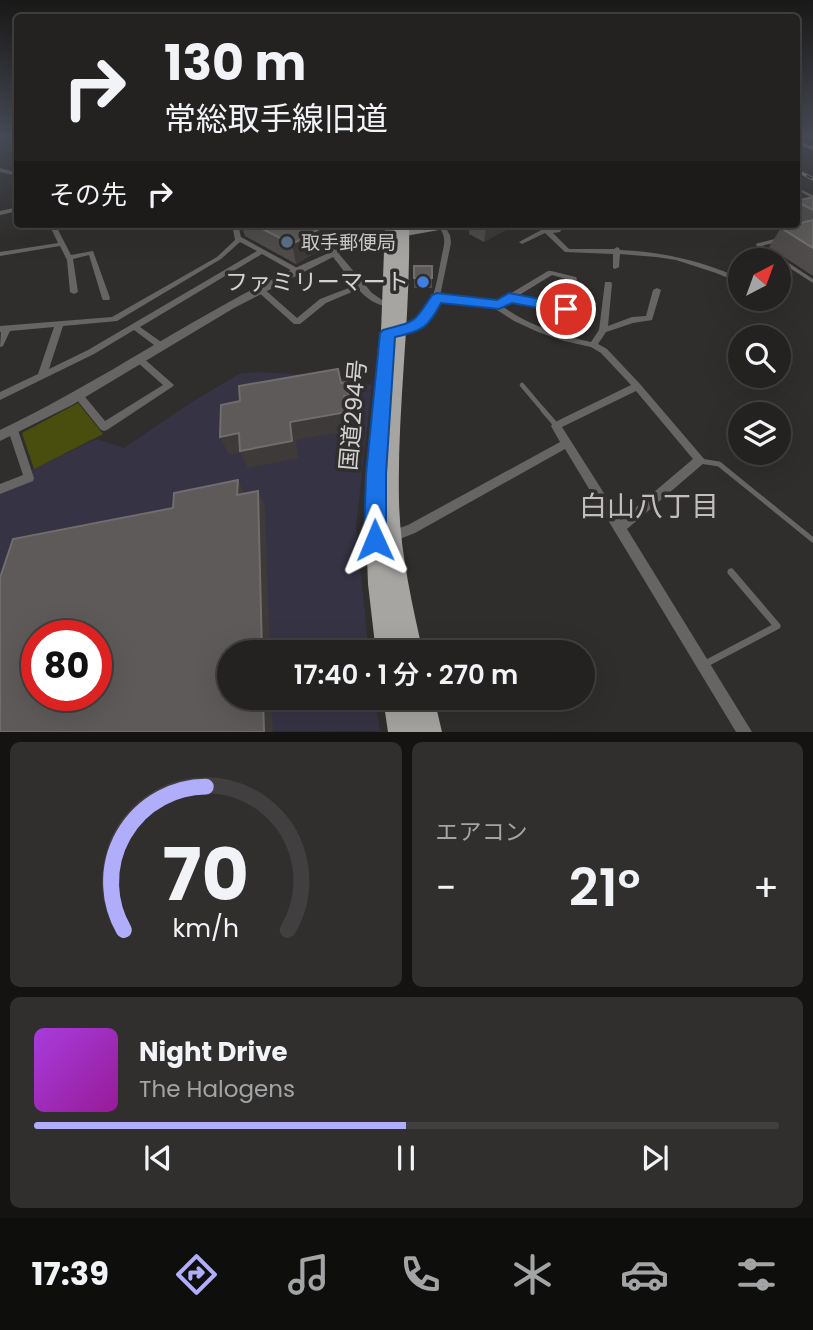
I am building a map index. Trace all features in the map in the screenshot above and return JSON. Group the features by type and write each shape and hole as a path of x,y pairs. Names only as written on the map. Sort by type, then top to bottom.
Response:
{"highway":[{"name":"国道294号","path":"386,640 379,584 375,515 393,333 389,304 397,229"},
{"name":"国道294号","path":"397,229 389,478 390,537 395,580 408,640"},
{"path":"398,710 402,732"},
{"path":"423,710 428,732"}],"main road":[{"path":"397,229 443,228"}],"street":[{"path":"54,228 69,258 74,292"},
{"path":"235,228 237,241"},
{"path":"313,228 373,299 389,304"},
{"path":"393,333 419,324 433,308 448,236 443,228"},
{"path":"543,228 567,251 617,249 687,259 728,276"},
{"path":"522,242 547,231 558,231 560,228"},
{"path":"0,436 333,251 397,229"},
{"path":"0,344 4,329 114,319 219,258 240,239 297,270"},
{"path":"0,254 62,244"},
{"path":"615,267 617,249"},
{"path":"0,396 91,352 262,251"},
{"path":"69,258 91,252 106,298"},
{"path":"437,298 499,304 551,272 573,279 566,309 509,298"},
{"path":"593,345 603,330 608,284"},
{"path":"260,290 297,322 323,301 362,286"},
{"path":"603,330 632,320 649,318 657,290"},
{"path":"494,304 559,338 593,345 604,351 700,460 620,528"},
{"path":"42,375 59,325"},
{"path":"134,327 161,346"},
{"path":"78,395 104,427 169,385 139,359"},
{"path":"637,386 556,426 745,732"},
{"path":"0,489 29,478 13,430"},
{"path":"390,537 411,529 567,443"}],"lane":[{"path":"805,200 813,197"},
{"path":"783,239 758,245 813,281"},
{"path":"522,385 556,426"},
{"path":"700,460 719,464 813,540"},
{"path":"704,665 777,626 731,572"}],"shaded area":[{"path":"257,372 329,376 372,385 356,527 368,640 217,640 217,710 377,710 380,731 0,732 0,492 34,478 31,470 96,439 124,448 239,374"},
{"path":"78,403 103,434 34,469 22,433"}],"building":[{"path":"813,197 813,210 800,203 800,200"},
{"path":"813,220 813,248 781,228 800,228 800,223"},
{"path":"261,228 319,229 292,244"},
{"path":"414,266 432,266 432,278 414,278"},
{"path":"338,369 341,383 346,382 349,396 344,396 347,412 290,422 292,441 240,451 239,433 220,437 221,405 240,401 239,386"},
{"path":"238,480 237,495 258,491 262,640 217,640 217,710 263,710 264,732 0,732 0,578 13,539 173,508 174,493"}],"railway":[{"path":"800,172 813,179"}],"place":[{"name":"取手郵便局","path":"287,242"},
{"name":"ファミリーマート","path":"423,282"}],"district":[{"name":"白山八丁目","path":"649,506"}],"route":[{"path":"375,540 376,474 388,333 399,333 415,327 433,308 437,298 499,304 509,298 566,309"}]}
